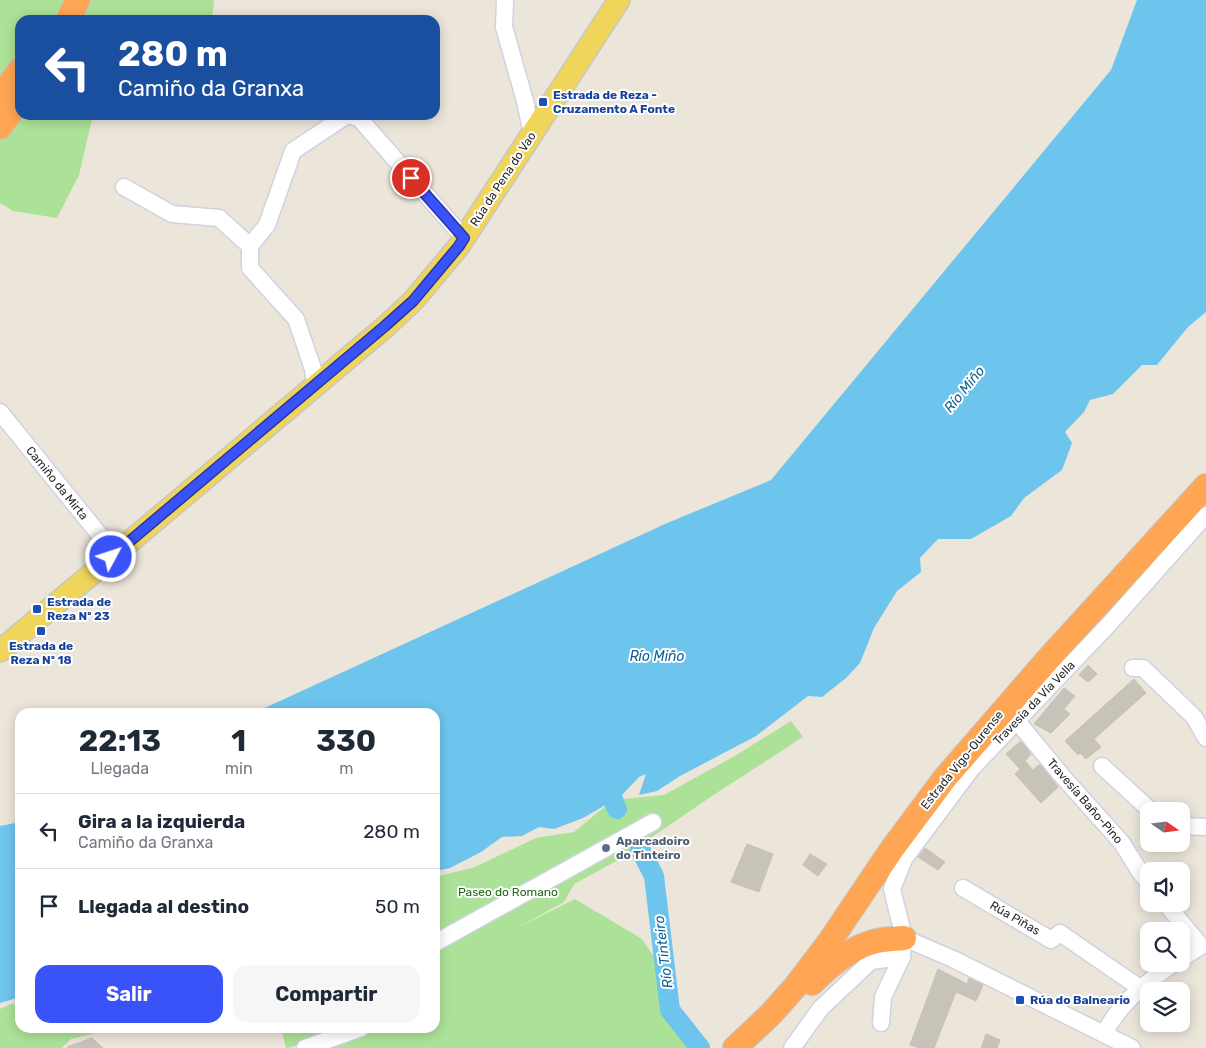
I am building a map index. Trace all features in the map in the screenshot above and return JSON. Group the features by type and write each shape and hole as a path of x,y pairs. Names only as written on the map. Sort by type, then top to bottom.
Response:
{"highway":[{"path":"55,15 61,0"},
{"path":"70,15 78,0"},
{"path":"0,97 15,77"},
{"path":"0,127 15,107"},
{"name":"Estrada Vigo-Ourense","path":"746,1044 795,988 830,942 892,849 945,778 1050,656 1206,486"},
{"path":"746,1044 835,962 847,954 876,941 903,947"}],"main road":[{"name":"Rúa da Pena do Vao","path":"0,650 315,386 413,301 464,238 619,0"}],"street":[{"path":"505,0 504,27 525,101 532,134"},
{"path":"315,386 313,369 296,319 250,268 250,246 267,225 293,151 340,120"},
{"path":"361,120 464,238"},
{"path":"124,187 172,214 219,218 250,246"},
{"name":"Camiño da Mirta","path":"0,412 115,554"},
{"name":"Travesía da Vía Vella","path":"903,947 892,889 904,859 972,768 1110,623 1206,515"},
{"path":"1133,668 1143,668 1194,717 1206,738"},
{"name":"Travesía Baño-Pino","path":"1017,721 1063,777 1122,843 1140,872"},
{"path":"1102,766 1141,802"},
{"path":"440,940 653,822"},
{"path":"1190,826 1206,827"},
{"name":"Rúa Piñas","path":"963,888 1051,940 1060,933 1140,988"},
{"path":"1173,912 1181,922"},
{"path":"1190,933 1201,946 1190,953"},
{"path":"881,1023 883,997 903,947"},
{"path":"792,1048 821,1008 871,961 903,947 953,959 1110,1041 1132,1048"},
{"path":"1148,982 1162,972"},
{"path":"1110,1041 1112,1017 1140,988"},
{"path":"305,1048 347,1033"}],"green space":[{"path":"0,0 214,0 212,15 15,15 15,120 92,120 79,175 57,218 13,211 0,203"},
{"name":"Paseo do Romano","path":"791,721 803,737 618,860 574,884 564,902 517,928 575,899 642,939 663,970 665,1014 695,1048 329,1048 363,1033 440,1033 440,876 475,867 536,838 574,832 613,800 664,795 733,757"},
{"path":"11,1004 15,1005 15,1033 96,1033 71,1039 62,1048 0,1048 0,1009"},
{"path":"282,1033 338,1033 288,1048 286,1048"}],"water":[{"name":"Río Miño","path":"1137,0 1206,0 1206,312 1188,327 1157,365 1142,365 1113,394 1090,400 1084,412 1065,432 1072,443 1062,470 1024,498 1011,516 971,539 938,539 920,558 921,572 897,591 874,628 860,663 846,678 822,697 808,696 756,736 680,776 657,791 639,795 646,774 639,777 621,796 583,818 554,829 539,827 522,836 502,837 481,852 450,868 440,870 440,708 265,708 665,524 771,480 1111,70"},
{"path":"15,823 15,998 0,1003 0,826"}],"building":[{"path":"1088,665 1097,674 1088,682 1079,675"},
{"path":"1134,679 1146,693 1094,739 1101,747 1086,759 1080,753 1078,755 1065,741"},
{"path":"1064,688 1075,696 1064,709 1070,714 1051,733 1034,724"},
{"path":"1021,741 1031,754 1025,761 1033,770 1040,764 1058,787 1041,803 1015,774 1020,769 1006,754"},
{"path":"747,844 773,854 759,892 731,882"},
{"path":"925,848 945,862 938,870 918,857"},
{"path":"810,854 827,864 818,876 803,865"},
{"path":"938,969 967,984 969,978 983,985 976,1001 956,992 934,1048 919,1048 910,1045"},
{"path":"986,1034 1000,1040 997,1048 981,1048"},
{"path":"92,1038 103,1048 67,1047"}],"waterway":[{"name":"Río Tinteiro","path":"603,776 617,809"},
{"name":"Río Tinteiro","path":"640,849 654,876 670,1010 700,1048"}],"place":[{"name":"Estrada de Reza - Cruzamento A Fonte","path":"543,102"},
{"name":"Estrada de Reza Nº 23","path":"37,609"},
{"name":"Estrada de Reza Nº 18","path":"41,631"},
{"name":"Aparcadoiro do Tinteiro","path":"606,848"},
{"name":"Rúa do Balneario","path":"1020,1000"}],"route":[{"path":"111,557 413,301 459,246 464,238 411,178"}]}
